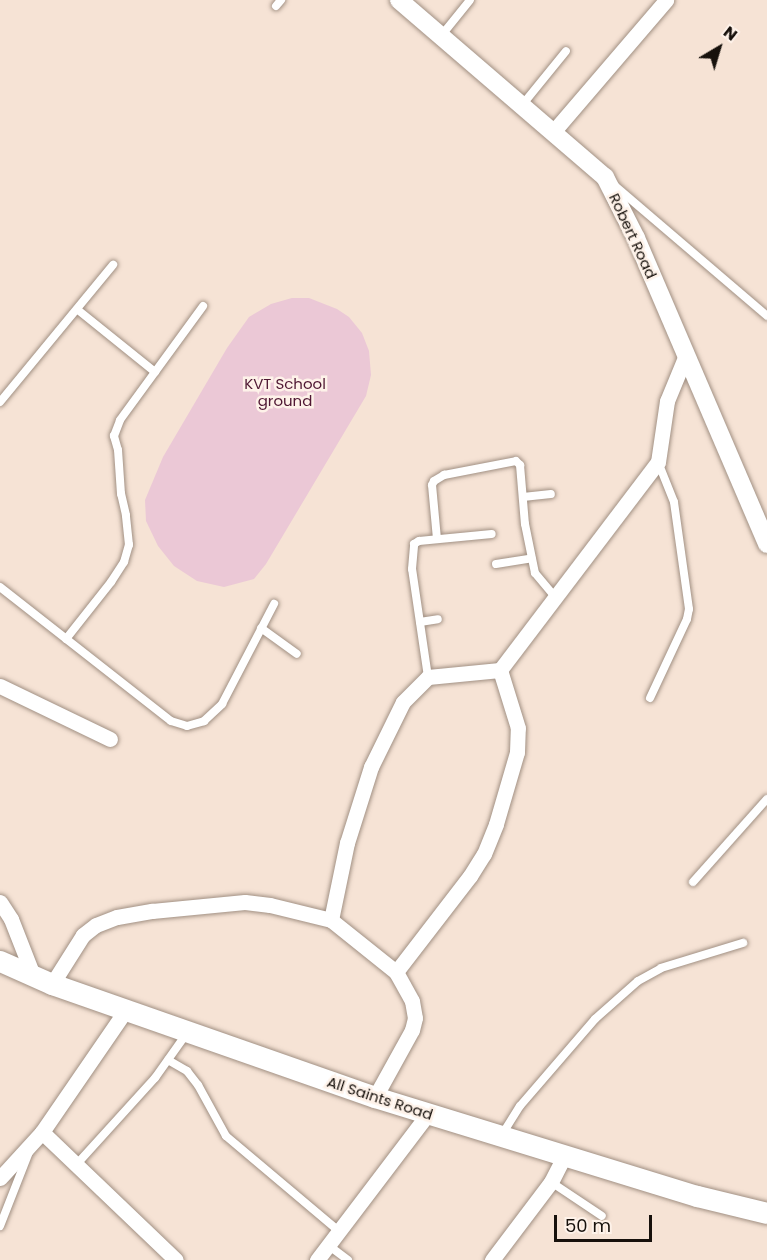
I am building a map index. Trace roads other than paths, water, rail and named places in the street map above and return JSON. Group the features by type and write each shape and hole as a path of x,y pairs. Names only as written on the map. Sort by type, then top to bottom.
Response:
{"main road":[{"name":"All Saints Road","path":"0,961 126,1010 375,1097 564,1157 697,1196 767,1213"}],"street":[{"name":"Robert Road","path":"399,0 605,177 636,238 767,544"},
{"path":"553,132 666,0"},
{"path":"332,920 347,843 371,767 404,702 428,677 500,670 658,462 667,400 686,355"},
{"path":"396,972 470,876 484,854 496,824 518,752 518,728 500,670"},
{"path":"0,686 110,739"},
{"path":"0,902 42,979 83,935 96,925 117,917 152,910 245,902 270,904 332,920 396,972 412,1001 415,1018 403,1050 375,1097"},
{"path":"0,1178 42,1132 126,1010"},
{"path":"318,1260 428,1114"},
{"path":"42,1132 176,1260"},
{"path":"492,1260 551,1182 564,1157"}],"lane":[{"path":"441,36 470,0"},
{"path":"522,106 566,51"},
{"path":"605,177 767,315"},
{"path":"0,402 113,265"},
{"path":"66,639 124,562 129,545 121,494 118,450 114,436 120,420 203,306"},
{"path":"78,310 155,372"},
{"path":"437,539 432,485 438,477 513,461 520,465 532,558 539,581 554,596"},
{"path":"650,698 687,619 689,609 675,502 658,462"},
{"path":"523,497 551,494"},
{"path":"428,677 411,552 419,540 492,534"},
{"path":"496,564 532,558"},
{"path":"0,587 171,721 187,726 204,721 222,704 274,604"},
{"path":"420,622 438,619"},
{"path":"261,628 297,654"},
{"path":"693,882 767,799"},
{"path":"500,1137 520,1106 596,1019 638,981 660,968 743,943"},
{"path":"76,1165 129,1109 188,1031"},
{"path":"168,1060 187,1071 198,1085 226,1136 339,1231"},
{"path":"0,1226 32,1145"},
{"path":"551,1182 602,1216"},
{"path":"328,1245 348,1260"}],"park label":[{"name":"KVT School ground","path":"285,392"}]}
